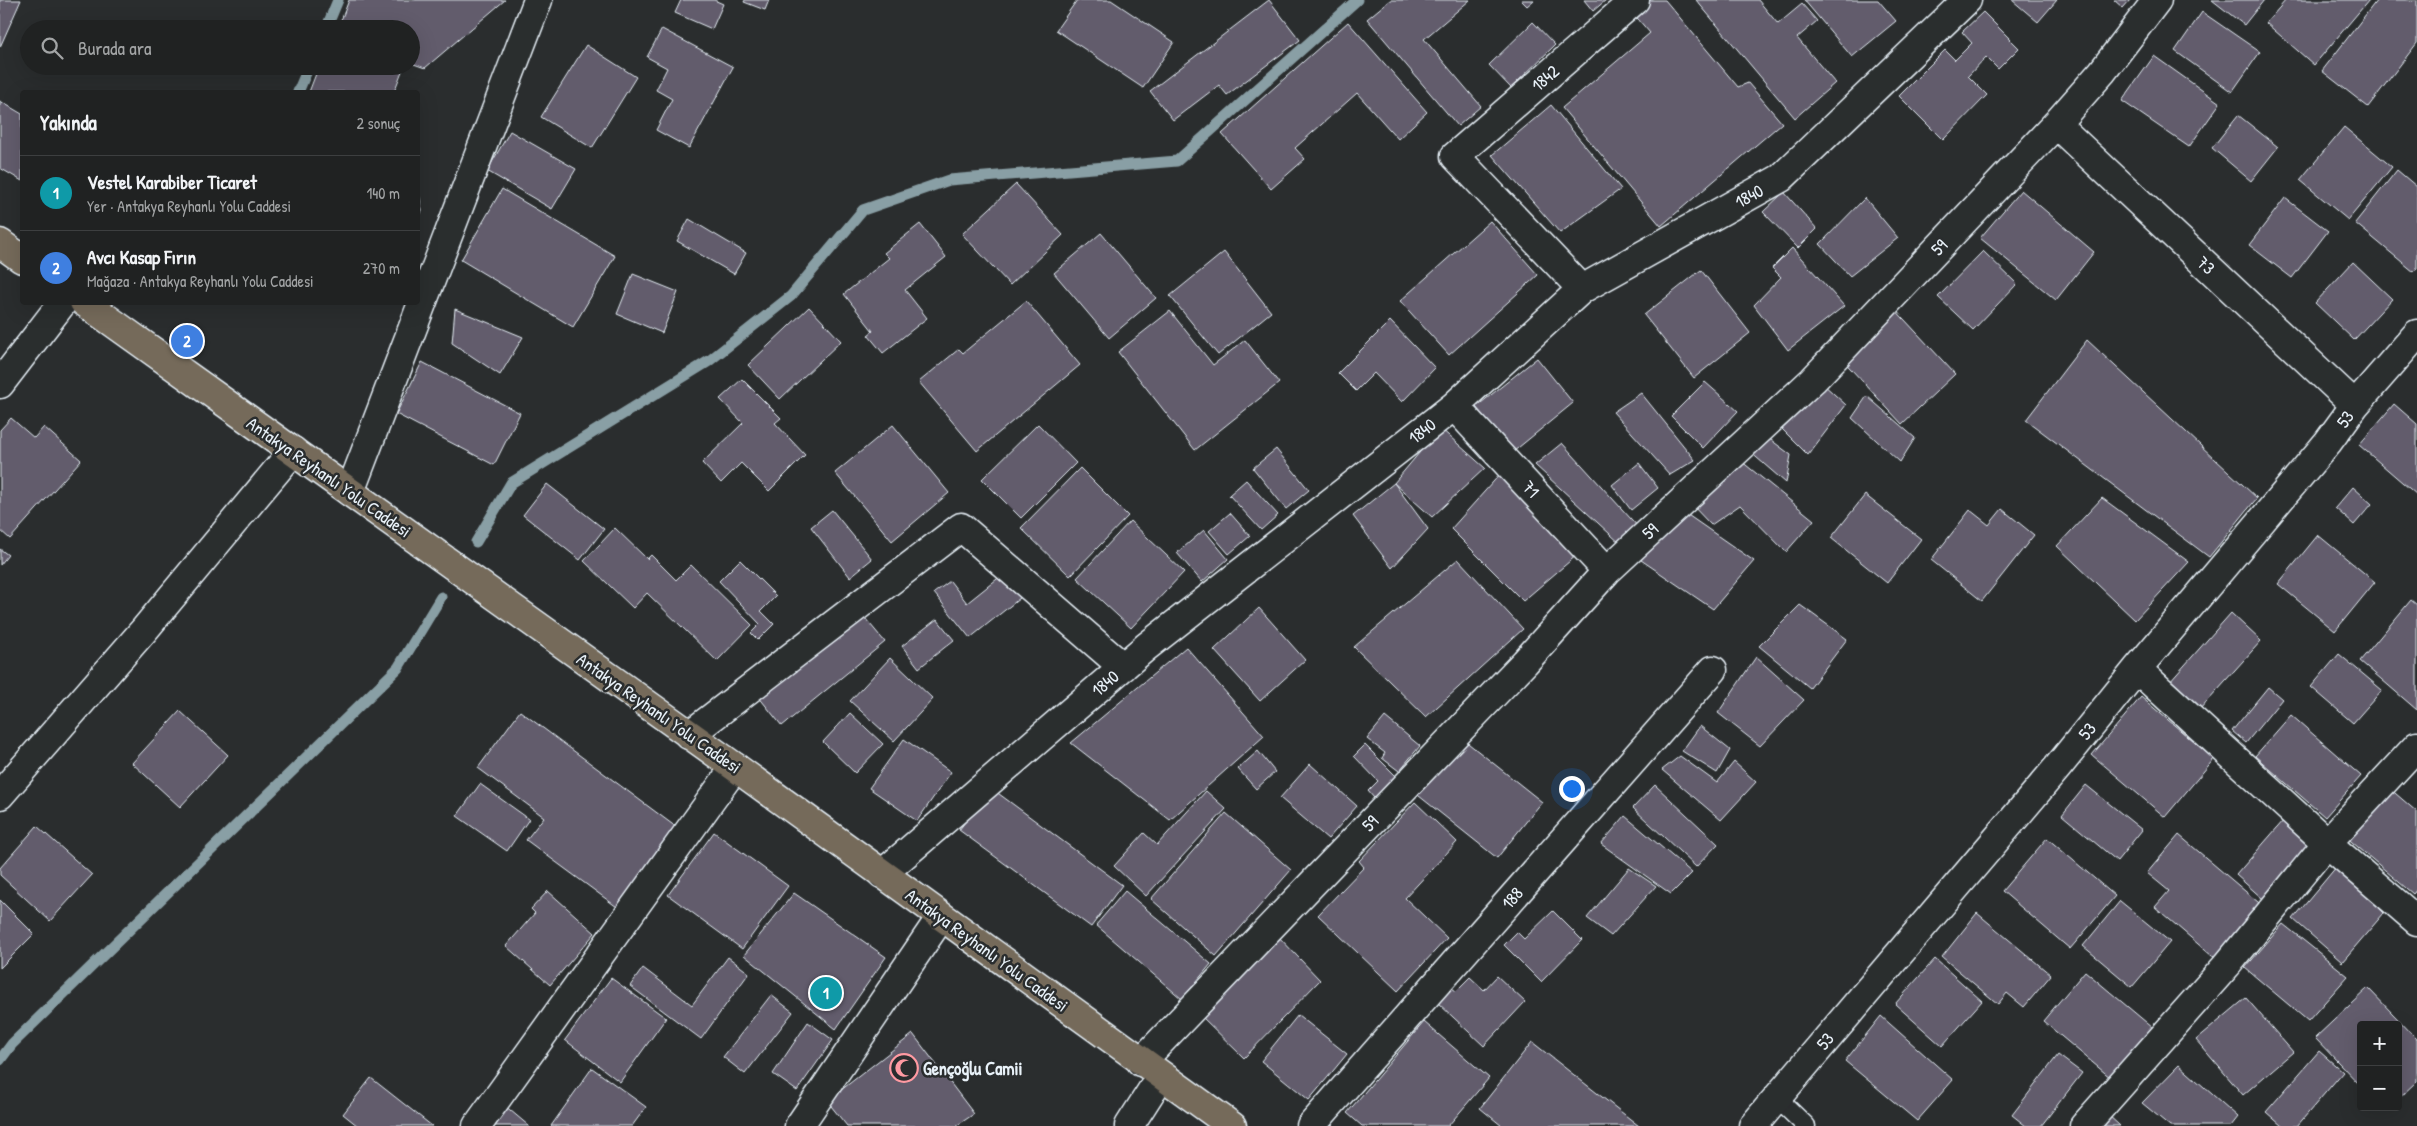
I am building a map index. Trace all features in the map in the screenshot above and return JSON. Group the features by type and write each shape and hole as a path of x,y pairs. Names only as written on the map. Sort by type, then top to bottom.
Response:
{"main road":[{"path":"0,243 20,258"},
{"name":"Antakya Reyhanlı Yolu Caddesi","path":"88,305 735,766 1232,1126"}],"street":[{"path":"350,492 538,0"},
{"name":"1842","path":"1582,289 1455,156 1635,0"},
{"name":"1840","path":"882,874 1123,667 1454,406 1582,289 1781,178 1967,0"},
{"name":"59","path":"1129,1126 1151,1069 1608,572 1813,380 2056,124 2102,72 2158,0"},
{"name":"73","path":"2056,124 2355,405"},
{"path":"0,384 60,305"},
{"name":"53","path":"1753,1126 2057,768 2137,669 2328,442 2355,405 2417,334"},
{"name":"71","path":"1454,406 1608,572"},
{"path":"0,795 145,629 293,451"},
{"path":"689,735 961,527 1123,667"},
{"path":"2137,669 2328,843 2417,921"},
{"name":"188","path":"1311,1126 1713,670"},
{"path":"2084,1126 2227,965 2328,843 2417,746"},
{"path":"477,1126 735,766"},
{"path":"799,1126 941,917"}],"lane":[{"path":"1777,1098 1806,1126"}],"building":[{"path":"0,0 21,0 0,47"},
{"path":"349,0 505,0 425,68 420,66 420,20 340,20"},
{"path":"681,0 714,0 723,4 712,29 675,13"},
{"path":"745,0 769,0 765,10 744,2"},
{"path":"1077,0 1111,0 1174,42 1143,88 1056,30"},
{"path":"1269,0 1300,40 1227,95 1219,85 1173,120 1150,91"},
{"path":"1390,0 1470,0 1424,39 1481,106 1458,126 1367,19"},
{"path":"1521,0 1534,0 1527,6"},
{"path":"1584,0 1606,0 1593,11"},
{"path":"1646,0 1665,0 1738,87 1748,83 1782,123 1661,226 1562,108 1650,33 1632,12"},
{"path":"1696,0 1758,0 1778,24 1802,4 1817,21 1797,38 1835,83 1795,118"},
{"path":"1804,0 1878,0 1896,21 1852,57"},
{"path":"2012,0 2057,0 2038,22"},
{"path":"2114,0 2130,0 2123,8"},
{"path":"2212,0 2264,0 2244,25"},
{"path":"2286,0 2369,0 2314,65 2266,23"},
{"path":"2377,0 2417,0 2417,43 2368,107 2322,71"},
{"path":"1983,12 2019,48 1998,69 1986,57 1968,76 1987,95 1943,140 1899,96 1945,50 1955,60 1972,43 1962,32"},
{"path":"2202,12 2260,52 2232,92 2175,51"},
{"path":"1348,22 1427,112 1398,139 1357,93 1295,148 1305,159 1271,189 1222,134"},
{"path":"1533,22 1555,45 1511,88 1489,65"},
{"path":"662,29 733,67 689,148 656,130 672,99 656,90 667,68 647,57"},
{"path":"586,45 636,77 592,148 541,117"},
{"path":"2154,56 2220,103 2189,147 2122,101"},
{"path":"316,75 401,75 395,90 310,90"},
{"path":"0,101 20,113 20,180 0,168"},
{"path":"1551,105 1621,189 1560,233 1492,155"},
{"path":"2238,115 2278,147 2251,181 2212,148"},
{"path":"2344,127 2392,167 2348,220 2300,180"},
{"path":"510,131 576,169 552,209 487,171"},
{"path":"2397,170 2417,187 2417,268 2414,272 2355,223"},
{"path":"1016,184 1063,235 1010,285 962,234"},
{"path":"502,189 615,256 573,327 461,260"},
{"path":"2021,190 2094,252 2056,300 1980,238"},
{"path":"1784,192 1817,229 1798,248 1763,212"},
{"path":"1865,198 1898,238 1850,276 1820,244"},
{"path":"2285,198 2328,231 2292,278 2249,245"},
{"path":"420,199 422,210 420,216"},
{"path":"689,219 746,253 734,274 677,241"},
{"path":"1490,221 1538,275 1449,355 1400,301"},
{"path":"920,224 946,257 905,290 927,318 883,353 868,335 873,331 844,294 889,258 884,253"},
{"path":"1101,233 1156,298 1109,338 1054,273"},
{"path":"1792,248 1844,306 1788,350 1754,305 1781,277 1772,268"},
{"path":"1983,251 2017,284 1973,330 1938,297"},
{"path":"1224,252 1271,312 1218,355 1170,296"},
{"path":"2353,262 2392,299 2354,340 2315,303"},
{"path":"1701,270 1750,333 1694,378 1644,315"},
{"path":"633,274 678,292 662,333 617,314"},
{"path":"1026,301 1080,365 977,451 919,382 959,349 963,353"},
{"path":"1891,305 1955,374 1902,424 1838,355"},
{"path":"809,307 841,341 780,399 748,365"},
{"path":"455,309 523,337 500,375 452,343"},
{"path":"1170,311 1213,365 1245,340 1279,383 1195,450 1118,352"},
{"path":"1390,321 1435,368 1402,402 1374,373 1356,391 1338,373"},
{"path":"2087,340 2257,498 2209,557 2026,420"},
{"path":"1537,358 1573,403 1513,452 1476,407"},
{"path":"422,362 520,413 494,465 396,414"},
{"path":"742,379 781,418 775,423 805,455 769,491 741,463 721,483 702,463 743,423 720,399"},
{"path":"1705,382 1738,411 1703,448 1671,416"},
{"path":"1822,383 1846,405 1808,455 1779,426"},
{"path":"1641,393 1695,460 1670,475 1613,412"},
{"path":"1867,396 1915,438 1900,462 1852,418"},
{"path":"2394,404 2417,424 2417,495 2359,445"},
{"path":"11,418 34,438 44,427 81,460 10,539 0,530 0,430"},
{"path":"1038,424 1076,463 1021,518 982,479"},
{"path":"893,425 949,493 892,541 835,473"},
{"path":"1440,428 1485,468 1432,517 1394,483"},
{"path":"1767,437 1791,455 1786,483 1749,451"},
{"path":"1562,443 1641,530 1623,546 1535,465"},
{"path":"1276,449 1309,490 1286,509 1253,468"},
{"path":"1741,461 1814,520 1786,552 1740,505 1711,525 1690,503"},
{"path":"1639,463 1658,488 1631,510 1612,485"},
{"path":"1080,468 1128,516 1070,576 1021,528"},
{"path":"1502,472 1577,555 1523,601 1451,529"},
{"path":"1246,480 1278,515 1261,530 1229,495"},
{"path":"1394,483 1428,529 1392,568 1353,516"},
{"path":"547,484 604,529 580,560 523,515"},
{"path":"2353,487 2372,504 2354,525 2335,508"},
{"path":"1865,495 1921,539 1887,583 1831,538"},
{"path":"2102,498 2189,562 2135,620 2057,546"},
{"path":"2002,509 2034,535 1982,601 1931,560 1970,510 1989,525"},
{"path":"832,510 872,559 850,577 811,527"},
{"path":"1682,511 1754,561 1713,609 1641,560"},
{"path":"1230,513 1250,536 1229,554 1209,531"},
{"path":"1130,521 1184,572 1131,628 1077,578"},
{"path":"615,528 647,559 651,555 676,580 691,565 752,625 717,661 647,593 633,608 584,561"},
{"path":"1204,530 1228,559 1202,582 1177,553"},
{"path":"2318,535 2375,582 2335,631 2278,584"},
{"path":"0,549 8,555 0,565"},
{"path":"1458,559 1523,629 1426,717 1354,647"},
{"path":"740,560 776,596 761,611 774,624 758,640 751,633 760,624 719,581"},
{"path":"1007,571 1025,594 970,638 934,593 950,581 967,603"},
{"path":"2411,600 2417,605 2417,710 2360,661"},
{"path":"1800,605 1847,639 1810,688 1759,646"},
{"path":"1259,608 1305,660 1260,701 1214,650"},
{"path":"860,612 885,642 782,726 758,696"},
{"path":"2231,613 2261,641 2199,710 2169,683"},
{"path":"937,619 954,640 919,668 902,646"},
{"path":"1186,647 1264,736 1170,820 1071,743"},
{"path":"2339,654 2382,690 2353,723 2311,687"},
{"path":"1756,657 1804,700 1760,746 1718,713"},
{"path":"890,658 933,699 894,741 850,701"},
{"path":"2268,687 2282,699 2246,743 2232,731"},
{"path":"2141,697 2214,759 2165,817 2092,755"},
{"path":"180,711 228,755 180,807 132,763"},
{"path":"520,711 676,827 617,907 526,840 544,817 478,768"},
{"path":"850,713 883,744 855,773 823,742"},
{"path":"2291,715 2361,776 2325,817 2255,756"},
{"path":"1385,717 1420,746 1399,771 1382,758 1385,753 1367,739"},
{"path":"1700,726 1730,750 1717,773 1682,751"},
{"path":"1459,736 1542,802 1497,858 1414,792"},
{"path":"904,739 951,772 917,821 869,788"},
{"path":"1365,745 1396,776 1374,798 1368,791 1378,781 1354,756"},
{"path":"1258,751 1275,772 1256,789 1238,769"},
{"path":"1680,756 1717,783 1734,762 1756,782 1721,820 1662,770"},
{"path":"1310,764 1357,806 1328,839 1280,798"},
{"path":"480,784 529,819 507,851 457,816"},
{"path":"1655,785 1718,844 1696,867 1633,808"},
{"path":"2086,785 2142,830 2117,861 2062,815"},
{"path":"2388,787 2417,812 2417,889 2413,894 2345,836"},
{"path":"991,788 1122,885 1091,927 959,830"},
{"path":"1206,791 1226,809 1146,896 1114,866 1144,833 1157,845"},
{"path":"1415,802 1457,842 1405,898 1447,938 1398,991 1318,915 1364,867 1359,861"},
{"path":"1226,813 1291,870 1216,956 1151,899"},
{"path":"1625,816 1692,873 1671,894 1601,844"},
{"path":"2284,820 2311,843 2263,899 2236,875"},
{"path":"37,826 92,875 50,921 0,875 0,868"},
{"path":"714,832 788,886 742,949 668,895"},
{"path":"2179,835 2265,908 2219,962 2155,907 2169,891 2147,873"},
{"path":"2047,838 2115,896 2070,949 2002,891"},
{"path":"2337,866 2384,913 2342,962 2293,919"},
{"path":"1629,868 1656,886 1611,936 1587,918"},
{"path":"548,891 595,933 550,985 506,946 535,913 531,909"},
{"path":"1125,891 1211,964 1182,999 1096,925"},
{"path":"794,893 886,957 836,1029 744,955"},
{"path":"0,900 34,934 0,968"},
{"path":"2120,901 2170,942 2132,987 2083,946"},
{"path":"1553,911 1582,940 1541,982 1504,945 1517,932 1524,939"},
{"path":"1977,913 2051,975 2024,1007 2007,993 1998,1004 1942,957"},
{"path":"2283,924 2348,976 2308,1021 2245,968"},
{"path":"1277,935 1320,980 1244,1058 1199,1014"},
{"path":"728,957 749,973 701,1039 630,986 643,968 692,1005"},
{"path":"1935,959 1982,1001 1942,1046 1895,1004"},
{"path":"2085,971 2153,1028 2111,1078 2043,1021"},
{"path":"1497,976 1525,1002 1484,1046 1438,1003 1452,988 1456,991 1470,977 1484,990"},
{"path":"611,978 666,1018 620,1082 565,1040"},
{"path":"2368,988 2400,1021 2357,1021 2357,1082 2315,1038"},
{"path":"771,995 793,1012 745,1074 723,1057"},
{"path":"2246,998 2293,1052 2243,1095 2196,1040"},
{"path":"1298,1015 1347,1054 1309,1100 1261,1061"},
{"path":"1881,1016 1953,1080 1917,1121 1845,1061"},
{"path":"808,1022 833,1040 797,1091 773,1074"},
{"path":"1424,1022 1489,1078 1448,1126 1362,1126 1347,1113"},
{"path":"2402,1023 2417,1039 2417,1081 2402,1095"},
{"name":"Gençoğlu Camii","path":"913,1034 974,1114 956,1126 847,1126 827,1101"},
{"path":"1532,1042 1639,1126 1502,1126 1480,1108"},
{"path":"2319,1051 2343,1072 2297,1126 2282,1126 2266,1112"},
{"path":"2058,1055 2082,1073 2041,1126 2026,1126 2012,1115"},
{"path":"2179,1065 2238,1117 2231,1126 2170,1126 2142,1103"},
{"path":"592,1068 646,1107 632,1126 551,1126"},
{"path":"371,1078 432,1126 358,1126 343,1114"},
{"path":"504,1105 529,1126 487,1126"},
{"path":"2107,1114 2120,1126 2096,1126"}],"waterway":[{"path":"330,20 338,0"},
{"path":"476,542 511,483 709,361 791,296 863,210 949,180 1177,161 1357,0"},
{"path":"299,90 305,75"},
{"path":"0,1060 12,1044 398,668 441,597"}],"place":[{"name":"Avcı Kasap Fırın","path":"187,341"},
{"name":"Vestel Karabiber Ticaret","path":"826,993"},
{"name":"Gençoğlu Camii","path":"904,1068"}]}
